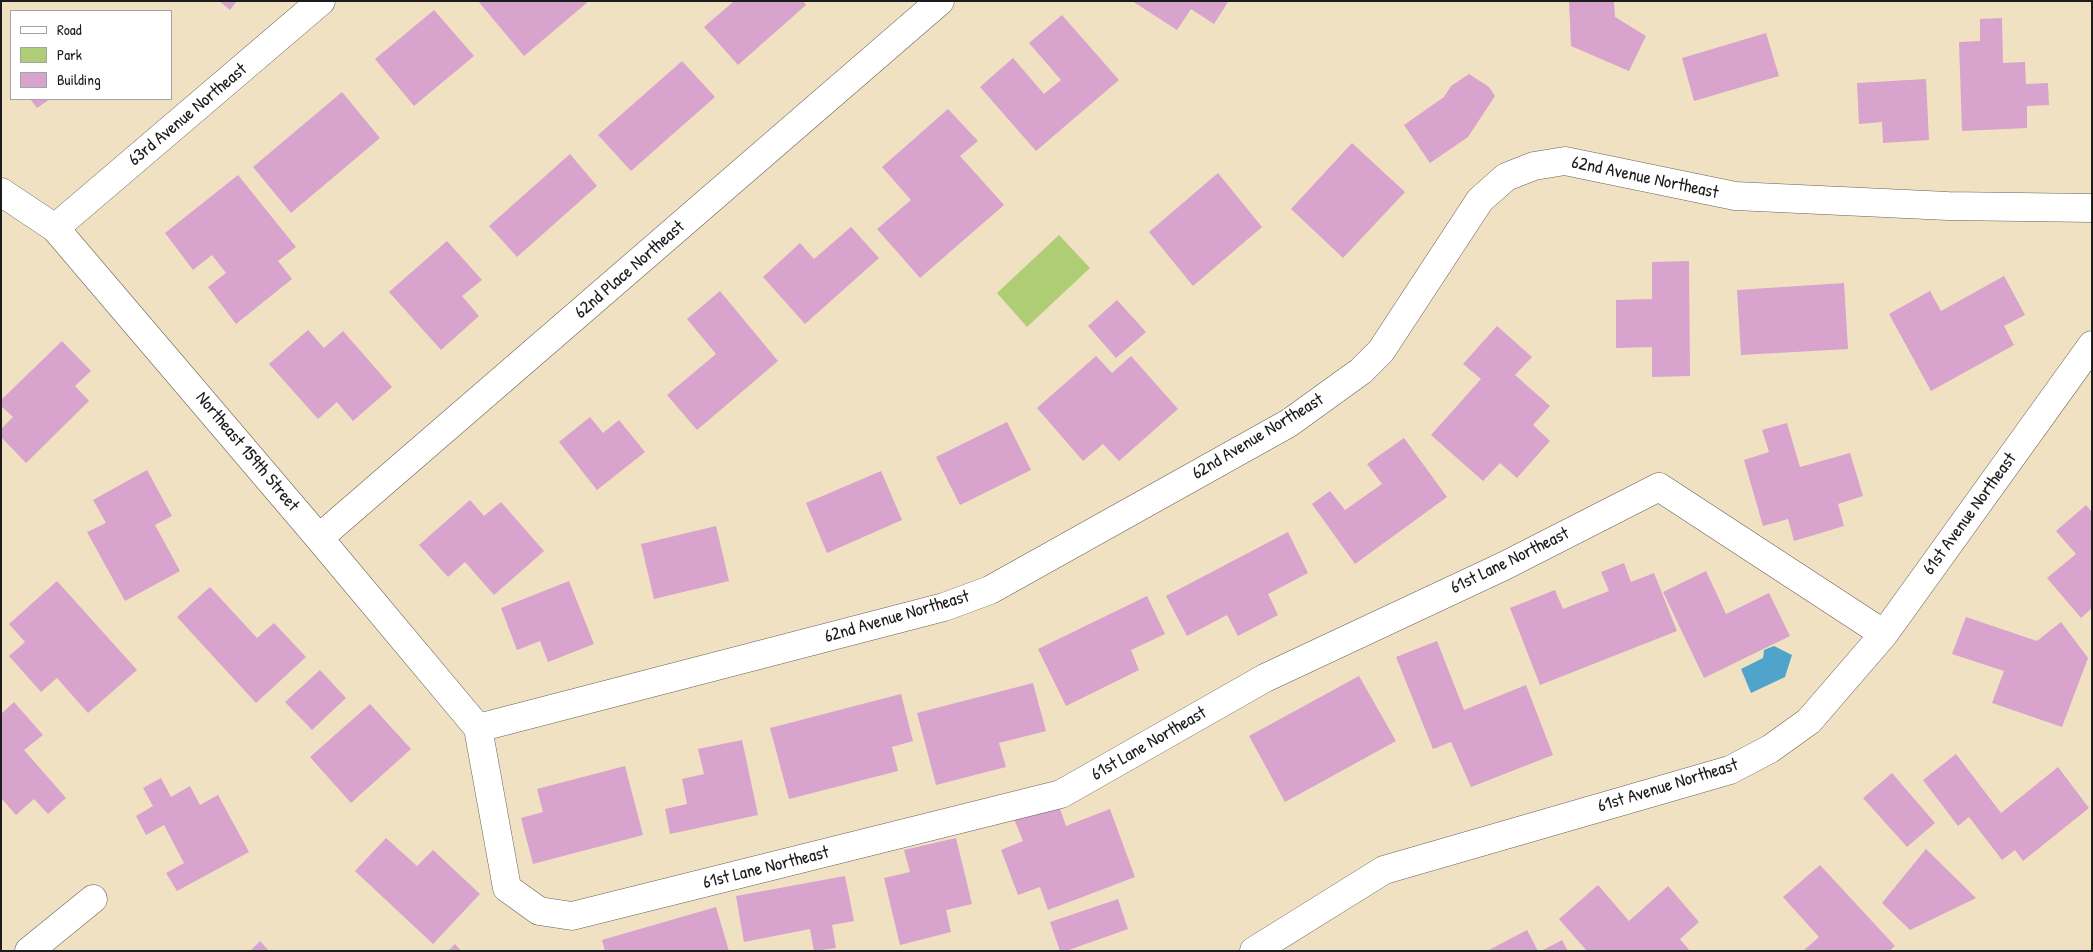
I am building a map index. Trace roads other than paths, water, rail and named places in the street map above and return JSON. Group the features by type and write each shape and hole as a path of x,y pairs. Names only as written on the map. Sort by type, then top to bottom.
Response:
{"street":[{"name":"63rd Avenue Northeast","path":"55,228 322,1"},
{"name":"62nd Place Northeast","path":"320,538 940,1"},
{"name":"62nd Avenue Northeast","path":"478,728 944,607 990,590 1289,423 1361,371 1381,351 1480,200 1506,176 1534,166 1565,161 1735,196 1948,206 2092,208"},
{"name":"Northeast 159th Street","path":"1,192 55,228 320,538 478,728"},
{"name":"61st Avenue Northeast","path":"1254,951 1384,870 1730,770 1770,749 1808,721 1884,634 2092,345"},
{"name":"61st Lane Northeast","path":"478,728 507,888 539,911 572,916 1061,794 1265,678 1504,566 1659,487 1884,634"},
{"path":"29,951 93,899"}],"water":[{"path":"1774,646 1792,655 1785,677 1751,693 1741,669 1763,658 1764,650"}]}
